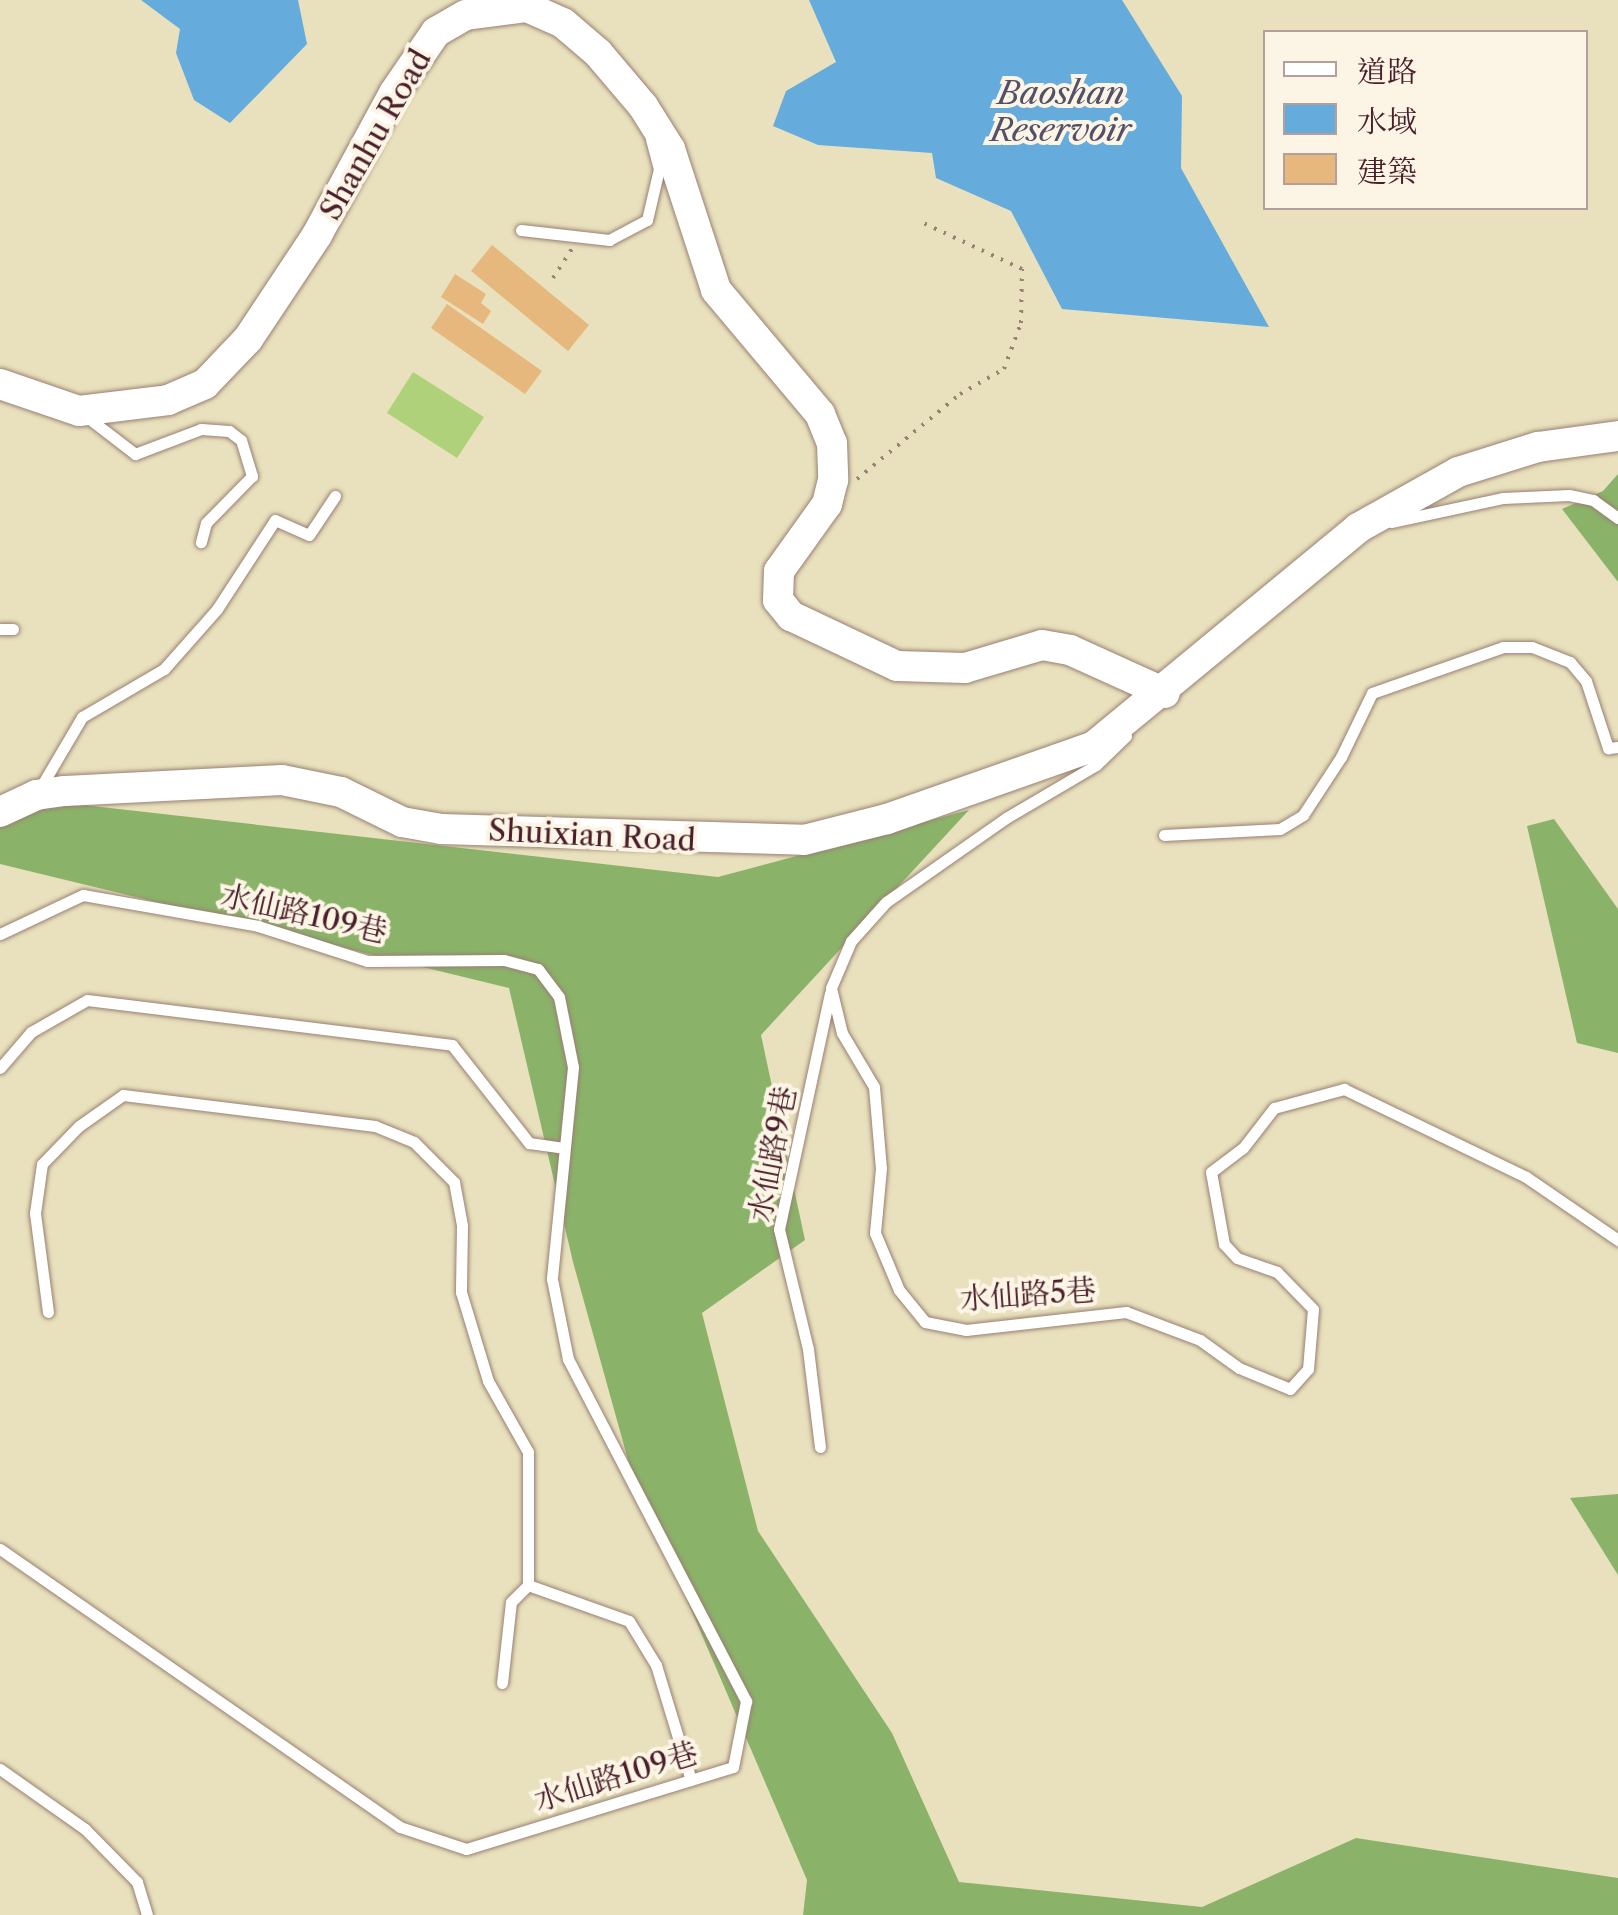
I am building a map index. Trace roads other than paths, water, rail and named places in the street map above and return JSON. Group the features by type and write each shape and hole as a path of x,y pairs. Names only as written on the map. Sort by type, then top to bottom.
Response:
{"street":[{"name":"Shanhu Road","path":"0,384 80,411 168,400 216,373 248,339 318,234 394,93 436,32 466,15 526,7 563,23 643,106 670,149 716,290 820,414 832,443 827,504 780,570 777,585 790,616 821,635 897,666 965,668 1008,650 1056,647 1165,693"},
{"name":"Shuixian Road","path":"0,812 36,794 282,780 341,792 402,822 441,829 804,840 887,819 1094,746 1165,693 1271,595 1358,528 1475,466 1538,447 1618,436"}],"lane":[{"path":"521,230 609,240 647,220 659,169 643,106"},
{"path":"80,411 135,454 202,429 228,431 241,440 252,476 206,523 202,542"},
{"path":"1358,528 1503,498 1569,495 1593,500 1618,518"},
{"path":"36,794 82,717 164,669 217,610 276,520 309,535 336,496"},
{"path":"1164,836 1280,829 1303,816 1372,692 1504,646 1532,648 1570,662 1586,681 1608,748 1618,747"},
{"path":"831,988 851,941 886,902 1006,818 1096,765 1165,693"},
{"name":"水仙路109巷","path":"0,934 83,895 258,926 367,960 504,960 538,968 559,997 573,1067 552,1280 568,1358 746,1702 734,1767 466,1849 400,1827 0,1550"},
{"name":"水仙路5巷","path":"831,988 842,1033 874,1087 881,1168 875,1234 899,1290 925,1322 966,1330 1126,1312 1200,1340 1240,1368 1290,1389 1308,1369 1313,1308 1277,1272 1237,1258 1224,1244 1211,1172 1243,1148 1274,1108 1344,1089 1526,1177 1618,1240"},
{"name":"水仙路9巷","path":"820,1447 808,1349 779,1229 831,988"},
{"path":"0,1068 31,1032 87,1000 452,1046 529,1142 564,1148"},
{"path":"48,1312 35,1213 42,1164 79,1126 123,1095 375,1126 414,1142 454,1182 462,1225 461,1292 488,1380 528,1452 528,1585 511,1602 502,1683"},
{"path":"528,1585 629,1621 656,1664 690,1780"},
{"path":"0,1769 85,1829 138,1882 147,1915"}],"water":[{"path":"141,0 298,0 307,44 230,123 194,100 176,53 180,29"},
{"name":"Baoshan Reservoir","path":"809,0 1122,0 1182,96 1181,168 1269,327 1062,309 1011,211 936,178 932,153 818,145 773,126 786,91 836,62"}]}
